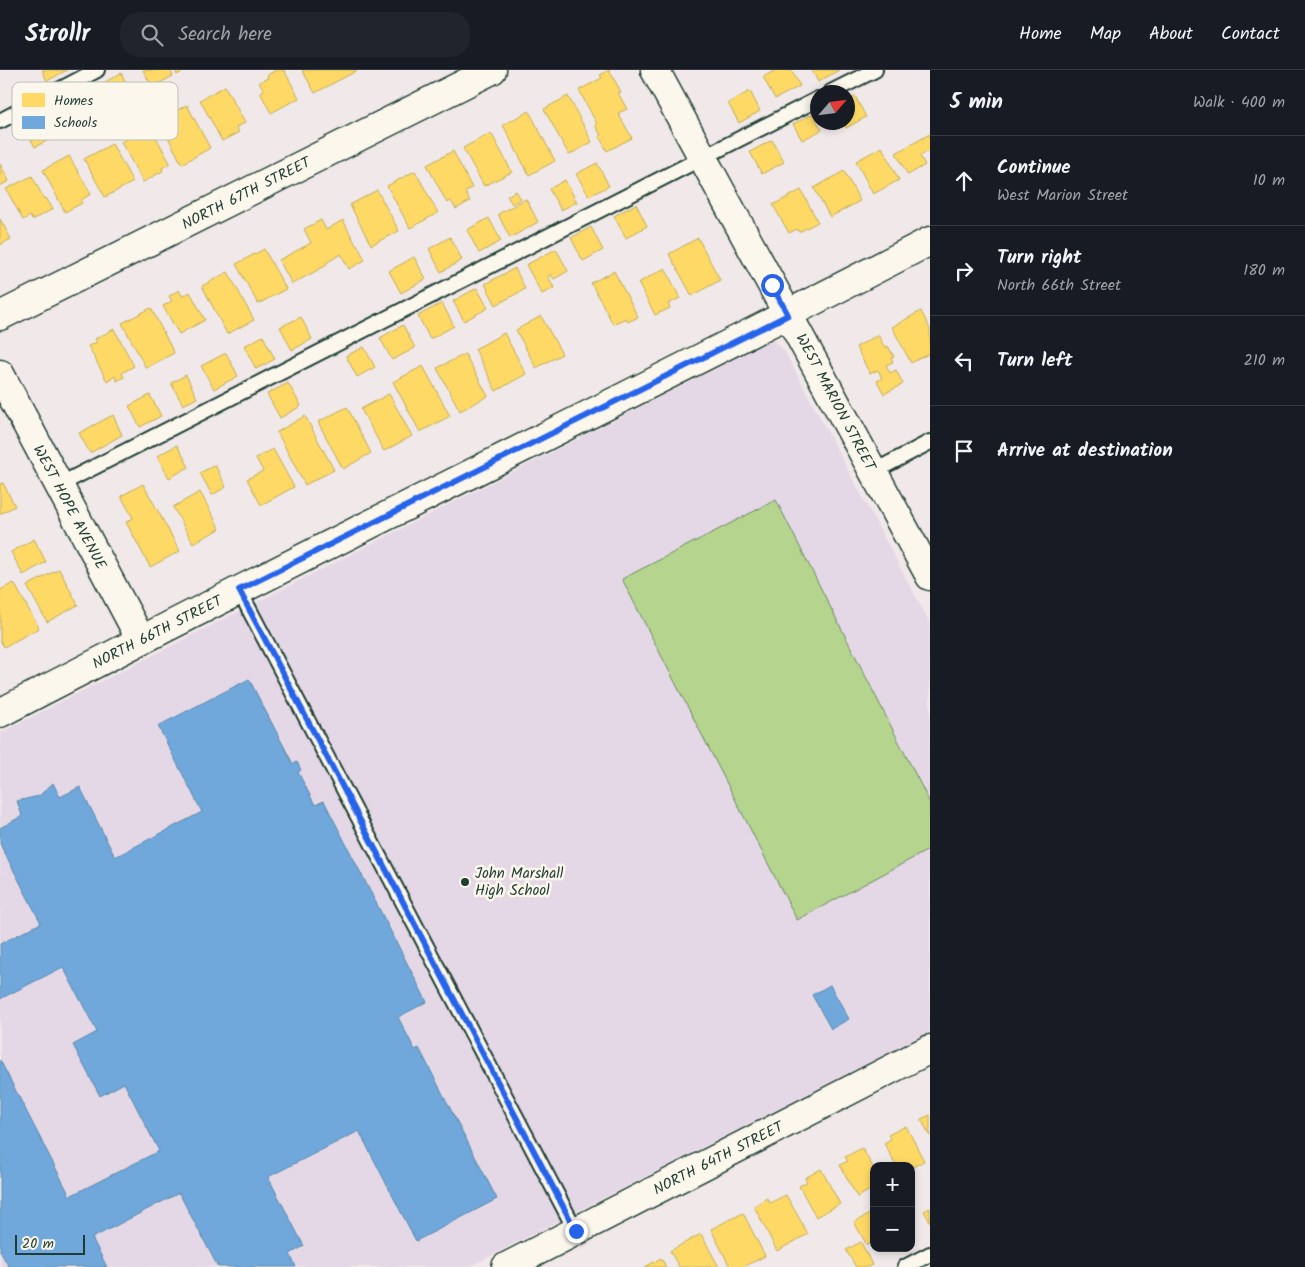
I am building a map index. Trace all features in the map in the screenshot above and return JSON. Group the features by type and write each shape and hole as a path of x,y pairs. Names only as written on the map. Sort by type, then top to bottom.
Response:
{"street":[{"name":"NORTH 67TH STREET","path":"0,316 492,70"},
{"name":"WEST MARION STREET","path":"656,70 930,576"},
{"name":"NORTH 66TH STREET","path":"0,713 239,590 788,315 930,241"},
{"name":"WEST HOPE AVENUE","path":"0,374 141,640"},
{"name":"NORTH 64TH STREET","path":"506,1267 930,1049"}],"lane":[{"path":"74,82 97,70"},
{"path":"845,85 875,70"},
{"path":"59,486 810,103"},
{"path":"0,121 12,115"},
{"path":"874,472 930,442"},
{"path":"239,590 576,1231"},
{"path":"905,1267 930,1254"}],"shaded area":[{"name":"John Marshall High School","path":"773,341 784,350 930,623 930,1031 469,1267 0,1267 0,733"}],"green space":[{"path":"776,500 930,803 930,849 797,920 622,579"}],"building: Homes":[{"path":"42,70 67,70 47,81"},
{"path":"143,70 170,70 173,76 162,82 149,82"},
{"path":"175,70 186,70 177,75"},
{"path":"276,70 284,70 299,98 271,113 260,92 264,90 259,82 268,78 267,75"},
{"path":"302,70 358,70 315,93"},
{"path":"609,70 621,92 618,93 627,109 618,113 632,138 607,151 599,136 601,135 595,125 597,124 579,90 602,78 600,75"},
{"path":"776,70 791,70 800,86 775,99 763,77"},
{"path":"812,70 839,70 818,82"},
{"path":"121,73 126,82 105,82"},
{"path":"225,86 245,123 236,127 239,132 222,141 200,100"},
{"path":"750,91 760,111 739,123 728,103"},
{"path":"568,96 592,142 569,155 544,109"},
{"path":"855,96 866,117 855,123"},
{"path":"187,105 210,148 182,164 169,140 178,140 178,110"},
{"path":"529,111 555,161 529,175 503,125"},
{"path":"810,116 810,130 822,130 802,140 793,124"},
{"path":"491,133 512,172 484,186 463,148"},
{"path":"930,134 930,154 929,151 920,156 925,165 908,175 896,153"},
{"path":"31,140 48,140 35,147"},
{"path":"125,140 158,140 170,163 162,168 163,171 143,182 121,142"},
{"path":"772,140 784,162 762,174 750,152"},
{"path":"112,144 133,182 105,197 84,159"},
{"path":"882,147 899,180 873,194 856,161"},
{"path":"453,151 472,188 465,192 470,201 456,209 451,201 447,203 427,165"},
{"path":"69,156 91,194 81,200 82,203 65,212 43,170"},
{"path":"597,163 609,186 589,196 576,174"},
{"path":"0,164 9,181 0,186"},
{"path":"415,171 438,213 410,228 387,186"},
{"path":"844,171 860,201 830,217 814,188"},
{"path":"32,176 44,199 46,198 53,209 32,220 30,216 23,220 6,189"},
{"path":"565,180 577,202 561,210 549,189"},
{"path":"377,190 399,231 371,245 350,205"},
{"path":"801,190 818,222 799,232 797,229 789,233 773,205"},
{"path":"516,191 521,199 512,204 507,196"},
{"path":"526,199 538,222 510,238 498,214"},
{"path":"636,204 647,226 626,238 614,216"},
{"path":"489,218 501,241 479,253 467,230"},
{"path":"0,219 11,239 0,245"},
{"path":"321,220 326,230 343,220 365,260 349,269 341,254 326,263 327,265 292,284 279,260 311,243 304,229"},
{"path":"591,227 603,250 583,261 571,238"},
{"path":"450,237 462,260 441,272 429,249"},
{"path":"698,238 720,280 692,296 669,254"},
{"path":"264,249 286,289 258,304 236,264"},
{"path":"556,249 568,271 554,279 551,274 548,276 554,288 542,294 526,265"},
{"path":"414,257 426,279 401,293 389,271"},
{"path":"515,268 525,289 496,305 485,284"},
{"path":"665,268 680,298 668,304 670,308 655,315 638,283"},
{"path":"614,271 638,317 628,322 626,318 613,324 591,283"},
{"path":"228,272 254,320 227,334 202,286"},
{"path":"477,288 488,308 464,321 453,301"},
{"path":"179,290 182,296 190,292 205,320 179,334 163,306 172,301 169,296"},
{"path":"442,303 454,326 430,339 418,316"},
{"path":"151,308 174,353 146,368 122,323"},
{"path":"921,311 930,329 930,353 911,363 892,327"},
{"path":"541,316 562,354 536,368 516,330"},
{"path":"301,317 312,339 292,350 280,327"},
{"path":"403,325 415,348 392,360 380,338"},
{"path":"114,329 134,366 122,373 124,377 117,381 115,376 107,381 88,346 97,342 95,339"},
{"path":"504,333 526,374 496,391 475,349"},
{"path":"878,335 885,348 888,346 894,357 891,358 893,362 886,365 890,373 896,370 903,384 884,394 877,381 882,378 878,370 870,374 856,347"},
{"path":"263,336 275,359 256,369 244,346"},
{"path":"364,347 375,367 357,377 346,356"},
{"path":"226,353 238,376 214,389 201,366"},
{"path":"465,354 488,396 460,411 437,368"},
{"path":"423,366 450,416 420,432 393,382"},
{"path":"186,375 197,398 183,405 171,383"},
{"path":"288,383 301,406 280,418 267,394"},
{"path":"389,394 412,436 384,451 361,409"},
{"path":"150,395 161,416 140,427 129,406"},
{"path":"347,407 371,453 343,469 318,422"},
{"path":"113,415 122,435 90,453 79,433"},
{"path":"305,416 334,470 305,485 277,432"},
{"path":"177,445 189,467 169,478 157,456"},
{"path":"273,449 294,487 261,505 247,479 263,471 256,458"},
{"path":"215,465 226,487 212,495 200,473"},
{"path":"3,483 15,506 0,514 0,484"},
{"path":"143,484 180,551 150,567 126,522 133,518 121,496"},
{"path":"200,492 220,529 193,543 173,507"},
{"path":"34,539 46,562 23,575 11,552"},
{"path":"59,569 78,605 47,622 27,586"},
{"path":"14,583 39,628 4,647 0,640 0,590"},
{"path":"930,1115 930,1136 921,1119"},
{"path":"906,1126 924,1161 915,1166 915,1162 894,1162 884,1143 891,1139 888,1135"},
{"path":"862,1148 870,1162 870,1190 857,1197 840,1165 848,1161 845,1157"},
{"path":"821,1169 840,1204 816,1217 799,1186 807,1182 805,1178"},
{"path":"786,1195 808,1234 777,1251 754,1206 767,1198 770,1203"},
{"path":"930,1208 930,1222 924,1211"},
{"path":"743,1213 765,1256 743,1267 730,1267 711,1229"},
{"path":"870,1214 870,1243 867,1245 854,1222"},
{"path":"701,1234 719,1267 679,1267 670,1251"},
{"path":"861,1242 872,1265 868,1267 856,1267 846,1250"},
{"path":"661,1258 666,1267 645,1267"}],"building: Schools":[{"path":"249,679 293,764 297,762 301,770 298,772 315,805 324,801 427,1002 398,1017 415,1050 419,1048 497,1199 416,1241 359,1131 268,1177 304,1246 290,1254 296,1267 218,1267 179,1193 92,1238 107,1267 9,1267 0,1251 0,1060 70,1196 159,1151 124,1083 100,1096 73,1045 97,1032 63,967 0,999 0,944 41,923 0,844 0,828 22,816 17,801 39,796 53,783 60,797 80,787 115,857 202,812 158,726"},
{"path":"830,985 849,1019 831,1029 812,995"}],"place":[{"name":"John Marshall High School","path":"465,882"}],"route":[{"path":"576,1231 239,590 788,315 772,285"}]}
